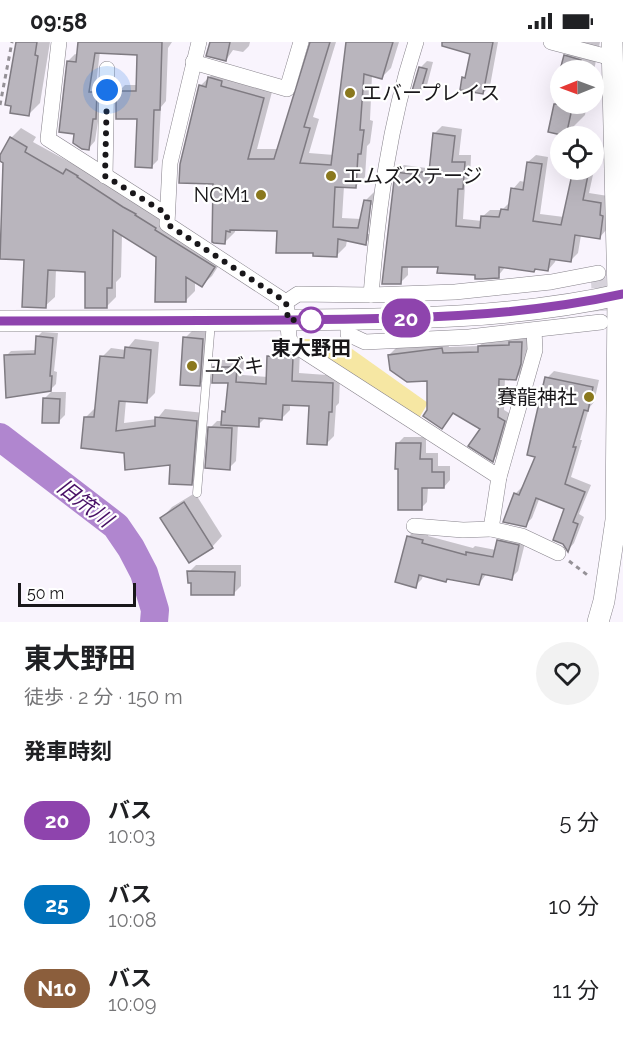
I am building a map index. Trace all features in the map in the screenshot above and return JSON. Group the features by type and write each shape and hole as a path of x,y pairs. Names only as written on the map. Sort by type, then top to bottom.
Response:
{"main road":[{"path":"598,622 605,594 616,520 620,294 612,50"},
{"path":"0,321 212,321 287,311 348,319 390,319 486,313 620,294"}],"street":[{"path":"59,42 48,139 167,214"},
{"path":"199,42 170,163 167,224 287,311"},
{"path":"193,63 287,89 301,42"},
{"path":"370,295 389,147 407,69 416,42"},
{"path":"551,42 612,50"},
{"path":"105,176 107,69"},
{"path":"499,477 291,344 287,311 298,294 370,295 455,292 551,282 598,273"},
{"path":"348,319 348,333 365,342 470,337 601,322"},
{"path":"491,529 499,477 535,350 534,330"},
{"path":"414,526 463,530 491,529 522,536 558,553"},
{"path":"605,594 607,622"}],"lane":[{"path":"197,493 212,321"}],"path":[{"path":"0,105 12,42"},
{"path":"558,553 605,594"}],"shaded area":[{"path":"298,339 338,339 428,403 418,420"}],"building":[{"path":"16,42 37,42 35,55 38,56 29,116 10,113 11,106 5,105"},
{"path":"78,42 162,42 160,110 154,110 152,168 135,167 137,119 116,119 116,91 136,91 137,55 95,53 89,92 97,92 96,119 93,119 89,150 82,149 73,143 74,134 59,132 67,61 76,62"},
{"path":"210,42 230,42 226,61 206,56"},
{"path":"310,42 330,42 304,127 310,128 300,163 331,165 346,42 393,42 382,79 364,74 360,130 364,130 361,154 358,154 356,188 335,187 333,227 358,228 364,200 371,201 366,245 338,239 337,257 313,256 313,253 276,253 277,231 230,230 230,232 226,231 225,244 214,243 212,242 213,184 179,183 180,164 199,85 206,87 208,77 222,81 221,86 264,98 248,159 274,159"},
{"path":"442,42 493,42 483,94 460,90 470,54 442,46"},
{"path":"564,55 581,60 563,60"},
{"path":"419,67 427,69 420,93 412,91"},
{"path":"552,114 571,114 568,126 550,126 550,132 548,132"},
{"path":"433,133 455,136 452,162 465,162 463,189 458,189 456,226 480,228 481,216 499,217 501,209 508,210 511,188 523,190 527,162 542,164 533,221 561,225 571,180 587,180 583,200 601,203 600,215 603,216 600,239 575,235 571,262 550,259 548,271 535,269 534,272 499,267 499,278 475,279 475,275 437,273 438,267 402,267 401,284 382,284 395,172 419,175 419,172 429,172"},
{"path":"10,137 27,147 25,152 63,174 66,169 78,176 156,228 155,230 215,267 202,287 186,277 186,302 155,302 156,257 113,230 112,288 107,288 107,308 85,308 85,272 48,270 46,308 22,307 24,260 0,259 3,163 0,161 0,155"},
{"path":"36,336 53,338 51,391 6,398 4,355 35,354"},
{"path":"183,337 203,339 200,386 180,385"},
{"path":"509,342 522,342 521,364 516,380 499,379 498,417 505,421 493,462 468,446 480,429 453,413 442,429 423,416 427,410 427,381 407,382 390,370 388,355 442,348 443,353 478,352 478,346 509,345"},
{"path":"125,347 151,350 147,403 119,401 116,431 155,426 155,417 197,421 192,485 169,484 170,465 125,470 124,453 81,448 84,417 94,417 100,356 124,358"},
{"path":"267,356 293,357 292,381 333,383 327,445 307,444 309,406 283,405 282,420 259,418 259,427 221,425 222,411 225,412 228,383 212,383 213,367 237,367 236,382 266,384"},
{"path":"545,377 593,387 588,411 584,410 573,447 576,447 565,484 585,492 573,522 578,524 568,552 563,544 553,540 564,509 536,498 526,527 503,522 514,493 519,495 535,457 527,455"},
{"path":"43,398 60,399 59,423 42,423"},
{"path":"208,427 232,428 230,470 205,468"},
{"path":"396,443 421,443 420,459 432,459 432,472 444,472 444,488 422,488 422,510 398,510"},
{"path":"184,502 213,548 189,563 160,518"},
{"path":"407,536 423,540 422,543 466,555 466,552 493,557 497,540 519,545 512,580 482,574 479,585 447,579 446,582 419,575 416,588 395,582"},
{"path":"187,571 235,572 234,595 191,595 191,583 188,583"}],"waterway":[{"name":"旧笊川","path":"0,437 116,526 144,573 155,610 154,622"}],"tunnel":[{"path":"598,273 601,322"}],"bus line":[{"name":"20","path":"0,321 390,319 486,313 623,294"}],"place":[{"name":"エバープレイス","path":"350,93"},
{"name":"エムズステージ","path":"331,176"},
{"name":"NCM1","path":"261,195"},
{"name":"東大野田","path":"311,320"},
{"name":"ユズキ","path":"192,366"},
{"name":"賽龍神社","path":"589,397"}],"route":[{"path":"107,90 105,176 167,214 167,224 286,302 288,320 311,320"}]}
